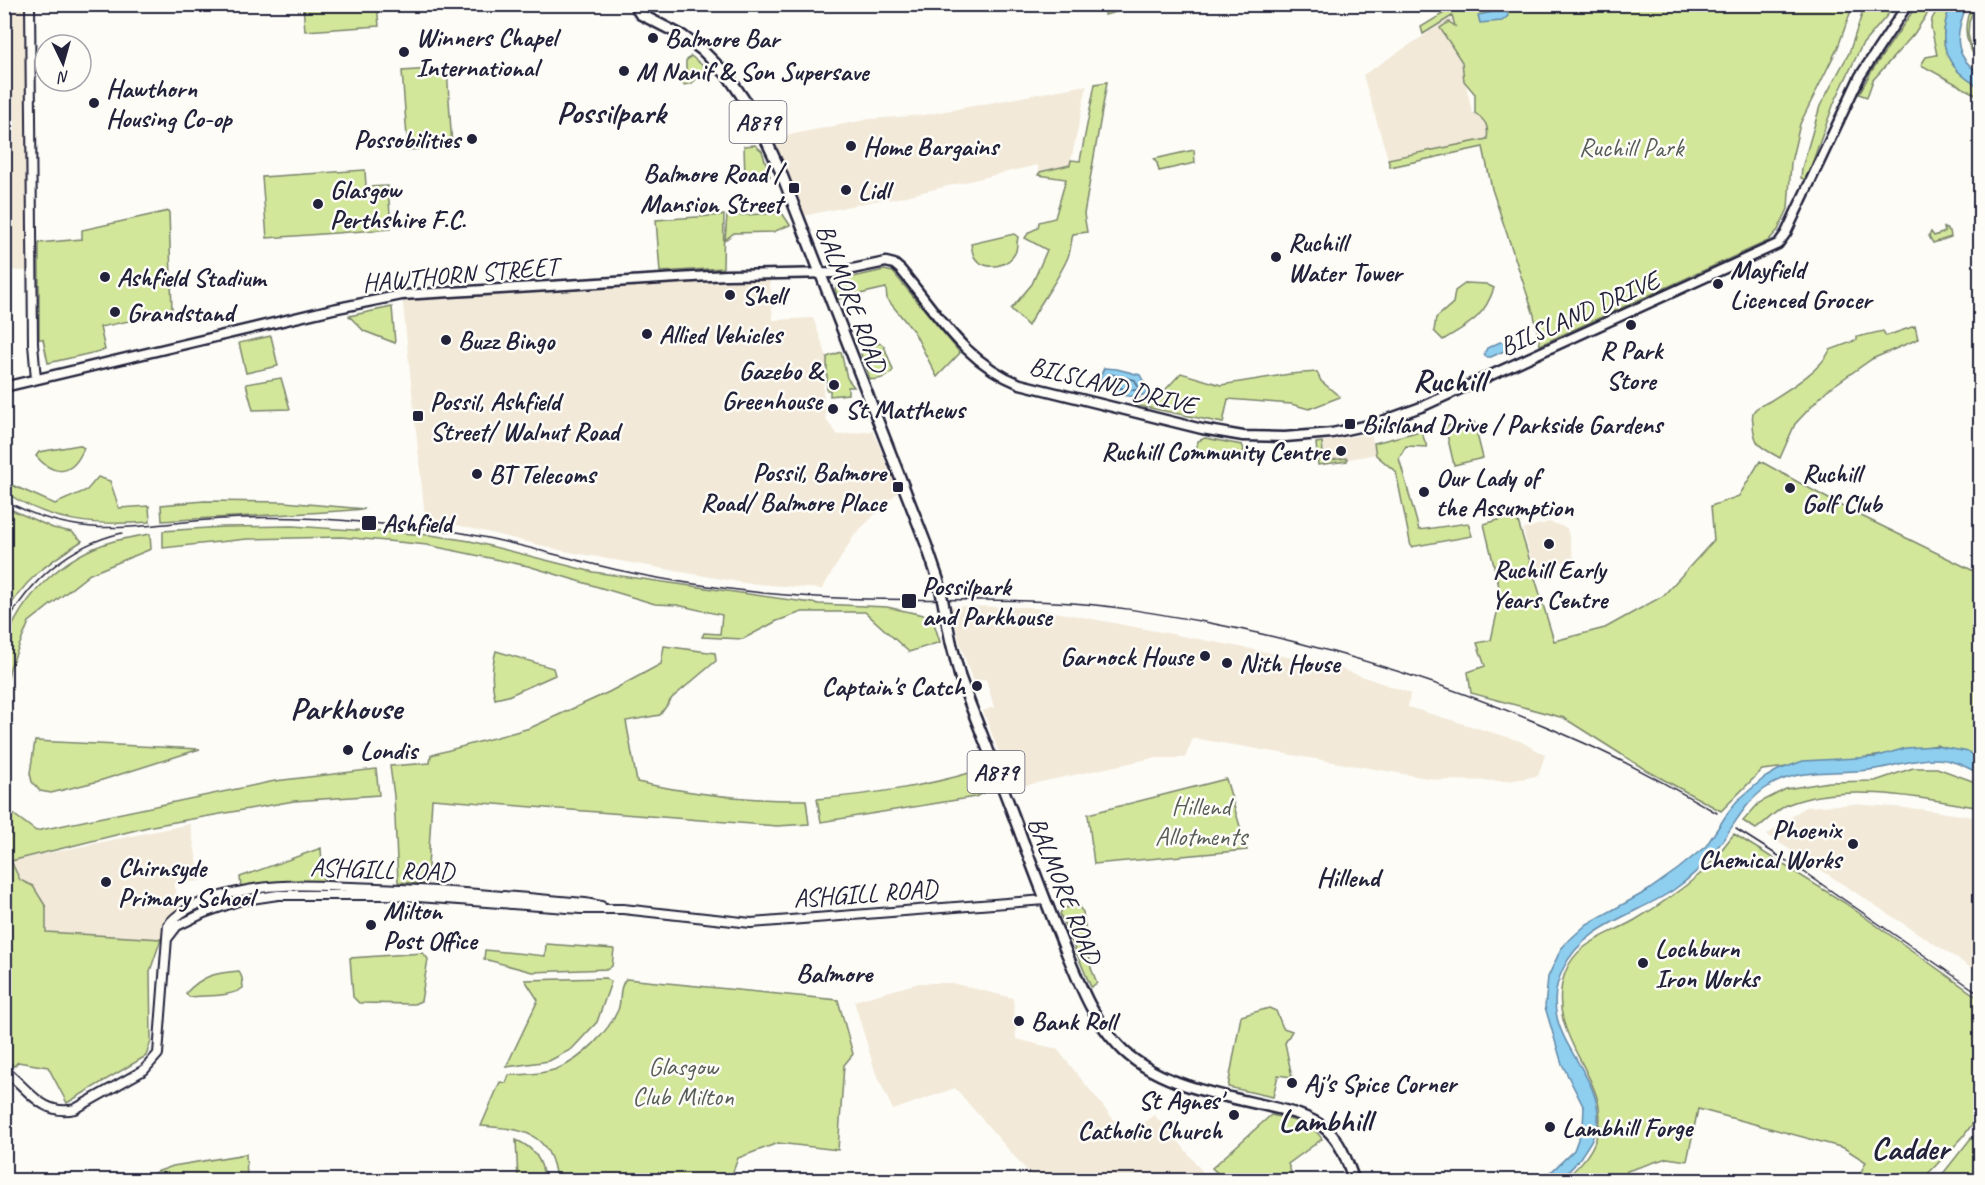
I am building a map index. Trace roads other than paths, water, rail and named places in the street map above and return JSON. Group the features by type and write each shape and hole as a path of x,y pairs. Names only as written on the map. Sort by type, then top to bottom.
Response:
{"main road":[{"name":"BALMORE ROAD","path":"634,4 640,14 683,36 703,51 728,76 754,114 766,140 821,273 837,320 926,544 939,582 951,642 966,695 1045,900 1090,1008 1119,1047 1158,1075 1207,1091 1290,1112 1309,1119 1326,1130 1341,1148 1354,1180"},
{"name":"BILSLAND DRIVE","path":"894,264 958,342 973,356 1000,375 1025,386 1233,435 1301,436 1360,428 1415,410 1676,292 1780,242 1786,234 1860,76 1908,4"},
{"name":"HAWTHORN STREET","path":"4,387 402,295 726,275 833,273 879,263 894,264"}],"street":[{"path":"30,4 33,344 36,379"},
{"name":"ASHGILL ROAD","path":"4,1070 41,1104 51,1110 63,1112 75,1109 144,1070 158,1054 167,939 177,926 238,901 278,895 390,895 581,909 623,909 751,923 1045,900"}],"water":[{"path":"1951,5 1967,5 1960,24 1958,42 1964,59 1980,73 1980,87 1958,71 1946,52 1944,30"},
{"path":"1503,7 1507,10 1508,16 1502,21 1480,23 1478,15 1497,11"},
{"path":"1500,342 1505,343 1506,350 1486,357 1484,354 1487,348"},
{"path":"1104,368 1140,375 1149,392 1131,396 1119,394 1101,386 1100,377"},
{"path":"1935,746 1969,752 1980,760 1980,774 1952,762 1934,759 1862,771 1820,772 1779,781 1752,800 1715,851 1685,881 1658,899 1611,923 1583,942 1563,969 1556,992 1556,1012 1570,1049 1590,1084 1596,1102 1598,1121 1596,1131 1580,1158 1564,1175 1554,1180 1531,1180 1552,1171 1574,1150 1583,1126 1584,1108 1562,1064 1545,1007 1548,977 1566,943 1587,924 1647,891 1678,869 1706,846 1737,801 1764,778 1778,770 1803,761 1875,757 1906,748"}],"waterway":[{"path":"1507,10 1512,4"}],"railway":[{"path":"4,500 59,522 85,526 136,527 258,518 352,521 468,534 632,573 747,591 836,598 1074,603 1130,609 1205,622 1350,657 1492,704 1601,751 1717,813"},
{"path":"4,628 26,595 52,567 85,546 122,533"},
{"path":"1736,829 1804,872 1980,994"}],"place":[{"name":"Balmore Bar","path":"653,38"},
{"name":"Winners Chapel International","path":"404,52"},
{"name":"M Nanif & Son Supersave","path":"624,71"},
{"name":"Hawthorn Housing Co-op","path":"94,103"},
{"name":"Possobilities","path":"472,139"},
{"name":"Home Bargains","path":"851,146"},
{"name":"Balmore Road / Mansion Street","path":"794,188"},
{"name":"Lidl","path":"846,190"},
{"name":"Glasgow Perthshire F.C.","path":"318,204"},
{"name":"Ruchill Water Tower","path":"1276,257"},
{"name":"Ashfield Stadium","path":"105,277"},
{"name":"Mayfield Licenced Grocer","path":"1718,284"},
{"name":"Shell","path":"730,295"},
{"name":"Grandstand","path":"115,312"},
{"name":"R Park Store","path":"1631,325"},
{"name":"Allied Vehicles","path":"647,334"},
{"name":"Buzz Bingo","path":"446,340"},
{"name":"Gazebo & Greenhouse","path":"834,385"},
{"name":"St Matthews","path":"833,409"},
{"name":"Possil, Ashfield Street/ Walnut Road","path":"418,416"},
{"name":"Bilsland Drive / Parkside Gardens","path":"1350,424"},
{"name":"Ruchill Community Centre","path":"1341,451"},
{"name":"BT Telecoms","path":"477,474"},
{"name":"Possil, Balmore Road/ Balmore Place","path":"898,487"},
{"name":"Ruchill Golf Club","path":"1790,488"},
{"name":"Our Lady of the Assumption","path":"1424,492"},
{"name":"Ashfield","path":"369,523"},
{"name":"Ruchill Early Years Centre","path":"1549,544"},
{"name":"Possilpark and Parkhouse","path":"909,601"},
{"name":"Garnock House","path":"1205,656"},
{"name":"Nith House","path":"1227,663"},
{"name":"Captain's Catch","path":"977,686"},
{"name":"Londis","path":"348,750"},
{"name":"Phoenix Chemical Works","path":"1853,844"},
{"name":"Chirnsyde Primary School","path":"106,882"},
{"name":"Milton Post Office","path":"371,925"},
{"name":"Lochburn Iron Works","path":"1643,963"},
{"name":"Bank Roll","path":"1019,1021"},
{"name":"Aj's Spice Corner","path":"1292,1083"},
{"name":"St Agnes' Catholic Church","path":"1234,1115"},
{"name":"Lambhill Forge","path":"1550,1127"}],"district":[{"name":"Possilpark","path":"611,112"},
{"name":"Ruchill","path":"1449,380"},
{"name":"Parkhouse","path":"346,708"},
{"name":"Hillend","path":"1348,877"},
{"name":"Balmore","path":"834,973"},
{"name":"Lambhill","path":"1325,1120"},
{"name":"Cadder","path":"1910,1148"}],"park label":[{"name":"Ruchill Park","path":"1631,147"},
{"name":"Hillend Allotments","path":"1201,821"},
{"name":"Glasgow Club Milton","path":"683,1081"}]}
